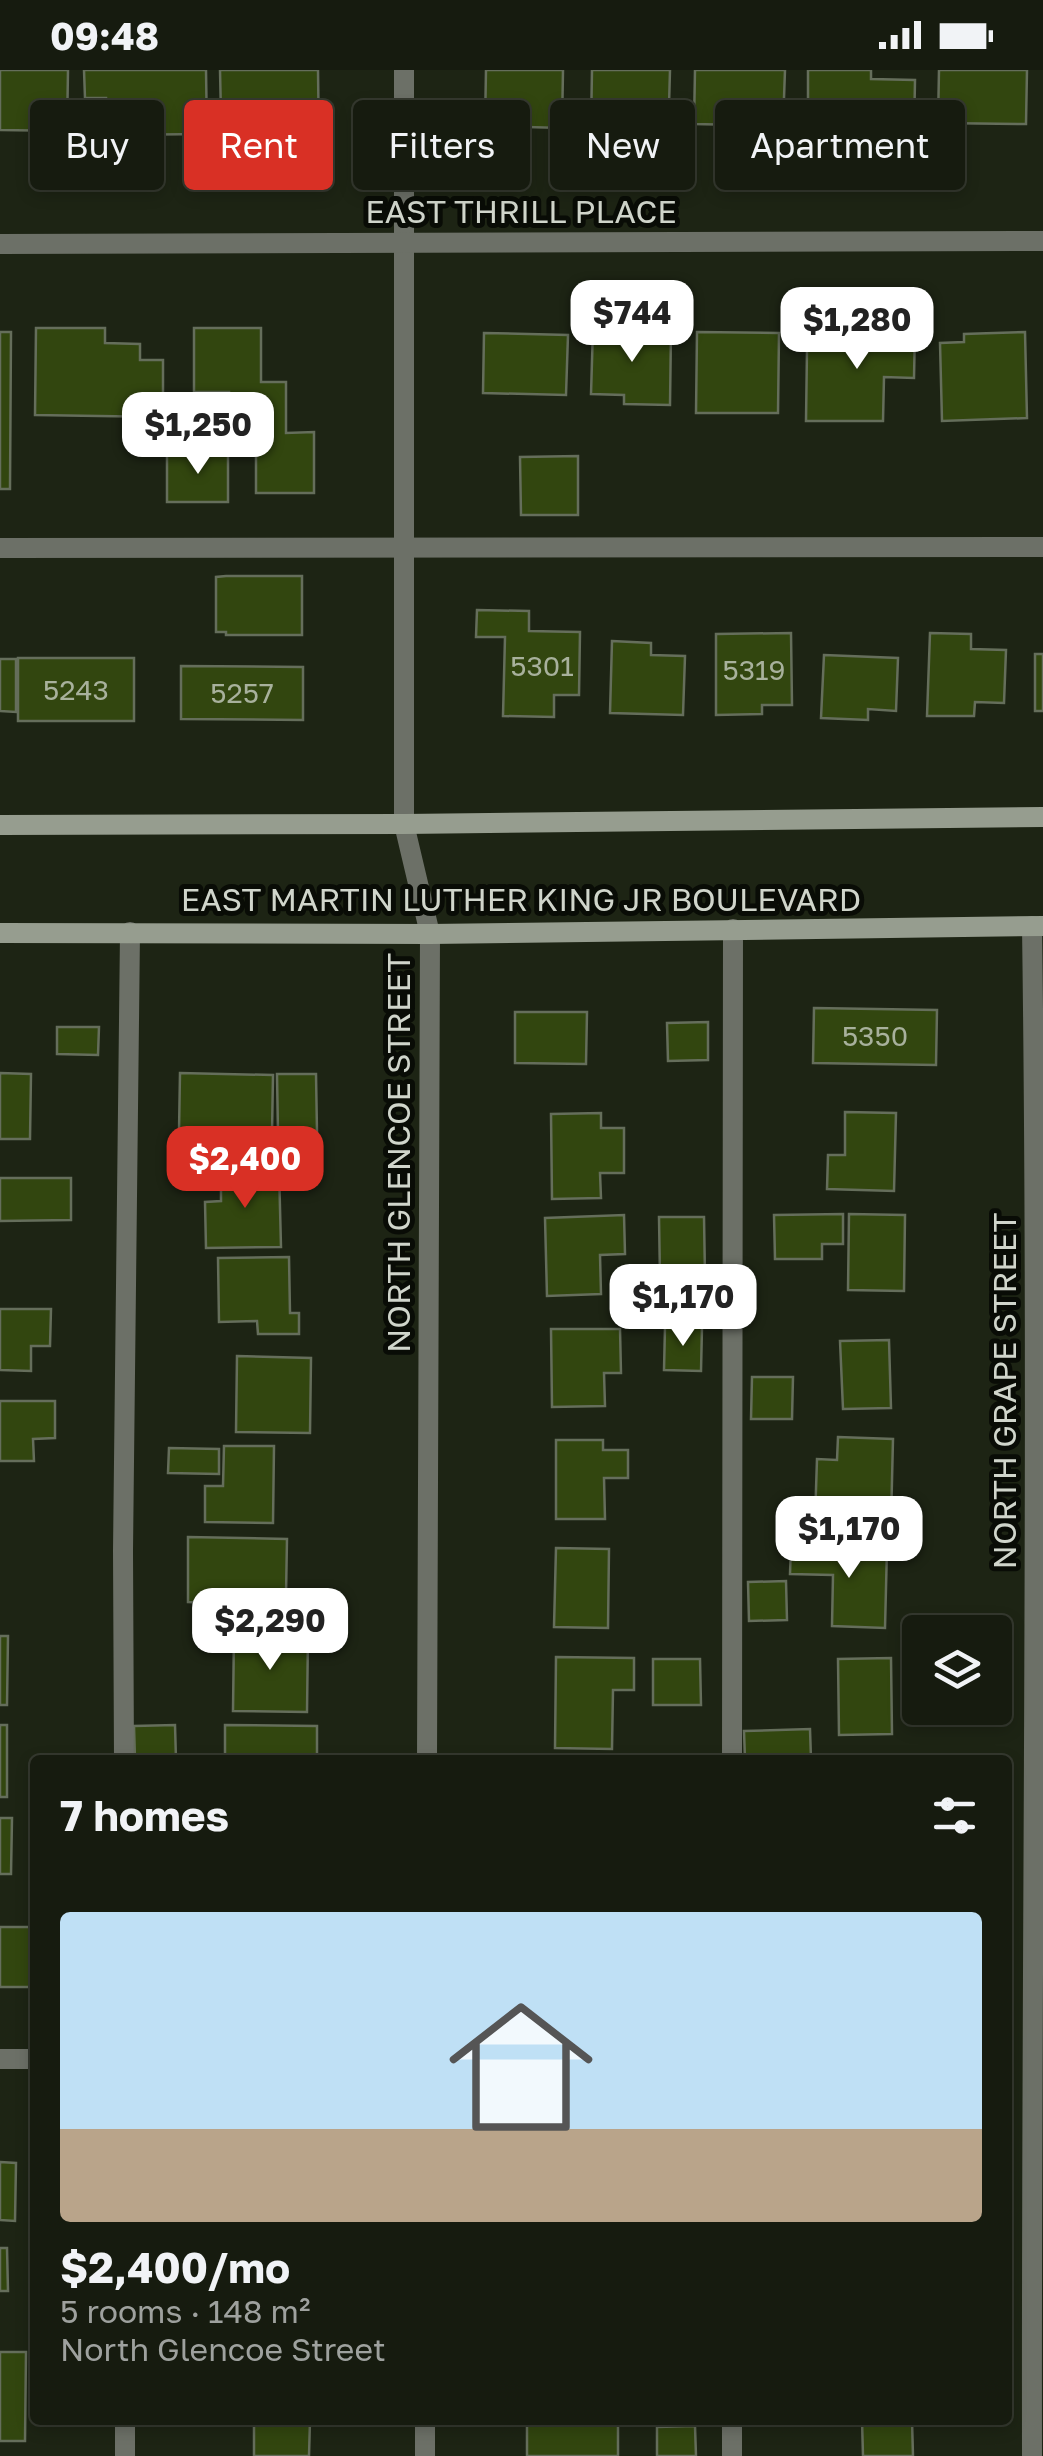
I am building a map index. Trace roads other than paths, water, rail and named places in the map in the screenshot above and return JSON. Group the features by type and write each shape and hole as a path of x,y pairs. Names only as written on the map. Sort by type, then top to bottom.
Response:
{"main road":[{"path":"0,825 1043,817"},
{"name":"EAST MARTIN LUTHER KING JR BOULEVARD","path":"0,933 430,934 1038,926"}],"street":[{"name":"NORTH GLENCOE STREET","path":"404,70 404,824 430,934 427,1755"},
{"name":"EAST THRILL PLACE","path":"0,244 1043,242"},
{"path":"0,548 1043,547"},
{"name":"NORTH GRAPE STREET","path":"1032,2456 1037,2058 1038,926"},
{"path":"732,1755 733,929"},
{"path":"124,1755 130,932"},
{"path":"0,2058 30,2058"},
{"path":"125,2425 125,2456"},
{"path":"425,2456 426,2425"},
{"path":"732,2425 732,2456"}]}
